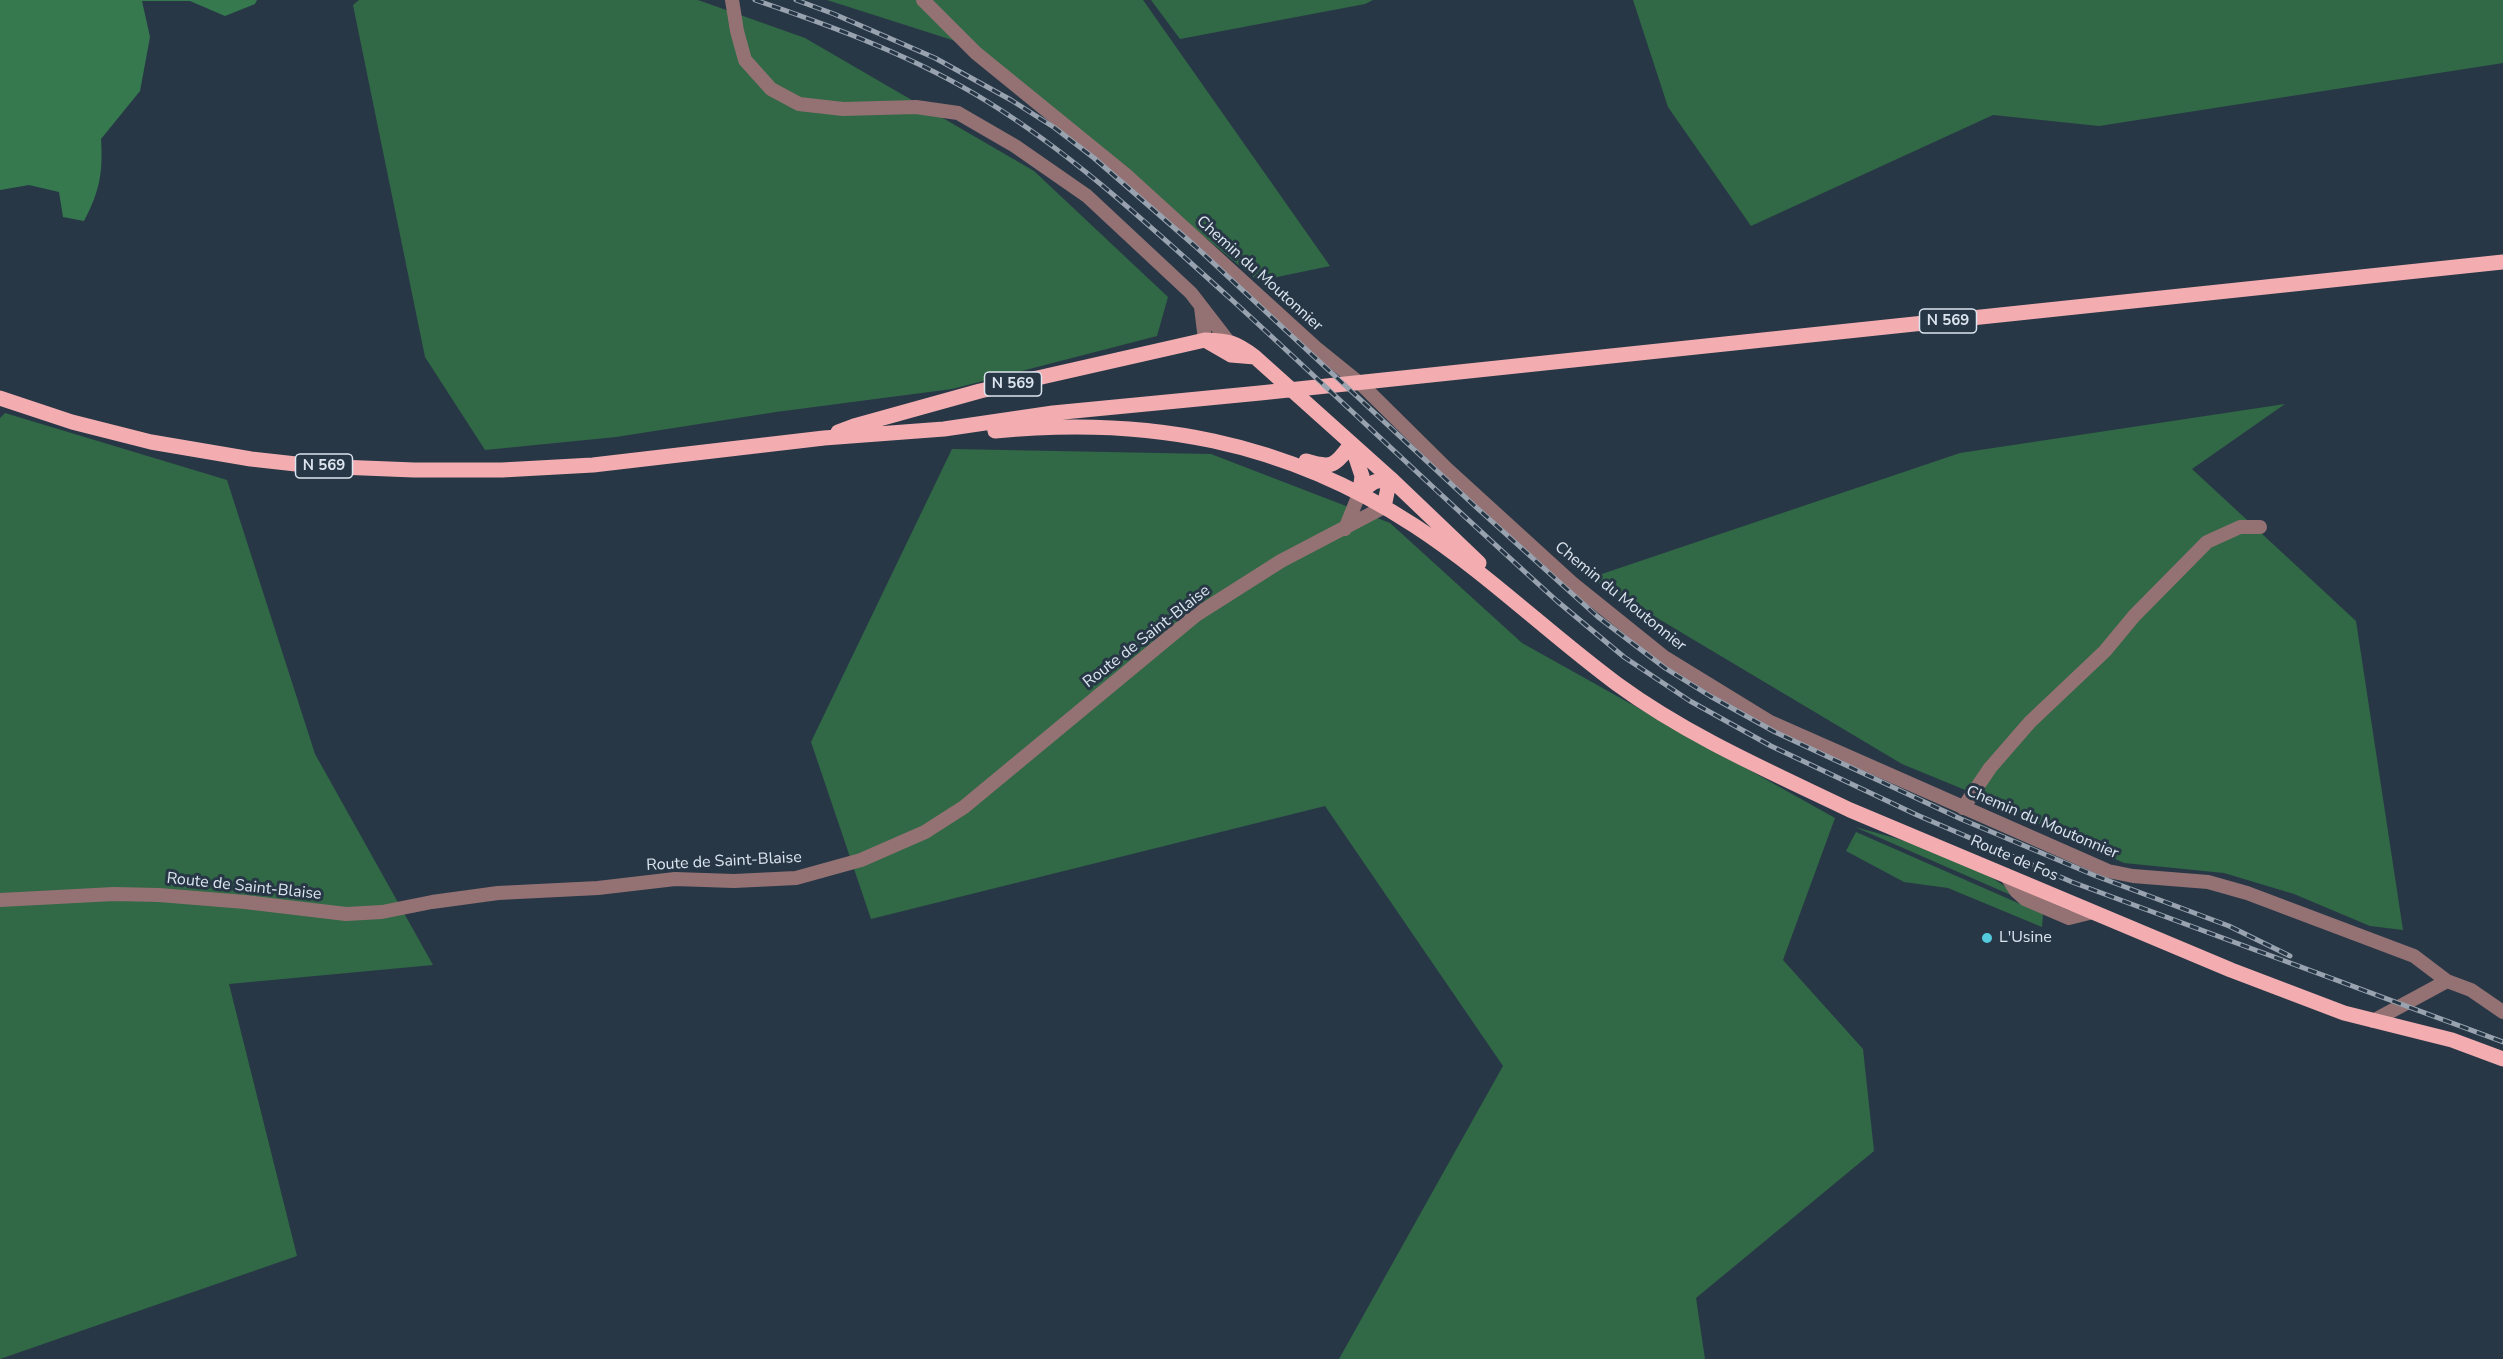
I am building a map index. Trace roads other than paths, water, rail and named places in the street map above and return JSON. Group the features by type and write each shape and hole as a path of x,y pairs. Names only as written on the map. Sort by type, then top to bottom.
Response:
{"main road":[{"name":"N 569","path":"0,398 72,422 151,442 251,459 314,466 414,470 593,465 824,438 944,429 1053,413 2503,262"},
{"name":"N 569","path":"824,438 854,426 980,391 1205,340"},
{"path":"1205,340 1238,344 1255,357 1389,478 1544,625"},
{"path":"1205,340 1231,355 1255,357"},
{"path":"944,429 981,433 1047,426 1102,426 1166,432 1219,441 1272,456 1360,492 1436,541 1544,625"},
{"path":"1219,441 1249,442 1322,466 1333,465 1351,444"},
{"path":"1351,444 1362,476 1360,492"},
{"path":"1360,492 1374,482 1389,478"},
{"path":"1384,507 1389,478"},
{"name":"Route de Fos","path":"1544,625 1617,684 1677,724 1850,810 2230,970 2373,1021 2452,1040 2503,1059"}],"street":[{"path":"732,0 736,31 746,60 771,88 799,104 843,109 916,107 957,113 1015,146 1087,196 1191,293 1228,341"},
{"name":"Chemin du Moutonnier","path":"923,0 976,53 1126,175 1316,348 1363,386 1448,470 1572,584 1664,657 1770,722 2108,871 2133,876 2208,882 2257,896 2414,956 2447,981 2472,990 2503,1012"},
{"path":"1201,307 1205,340"},
{"path":"1346,528 1360,492"},
{"name":"Route de Saint-Blaise","path":"0,900 114,894 159,895 346,914 382,912 498,893 598,888 675,879 796,878 861,860 925,832 964,807 1196,615 1281,561 1384,507"},
{"path":"1963,808 1990,768 2030,722 2105,651 2134,616 2207,542 2240,527 2260,527"},
{"path":"2373,1021 2447,981"}],"railway":[{"path":"755,0 874,44 932,71 988,102 1053,146 1114,195 1232,300 1557,601 1624,657 1690,701 1771,746 1917,815 2072,882 2503,1042"},
{"path":"796,0 935,58 1011,100 1055,128 1094,158 1195,246 1598,617 1665,668 1775,732 1961,819 2096,876 2229,926 2290,956"}],"place":[{"name":"L'Usine","path":"1987,938"}]}
